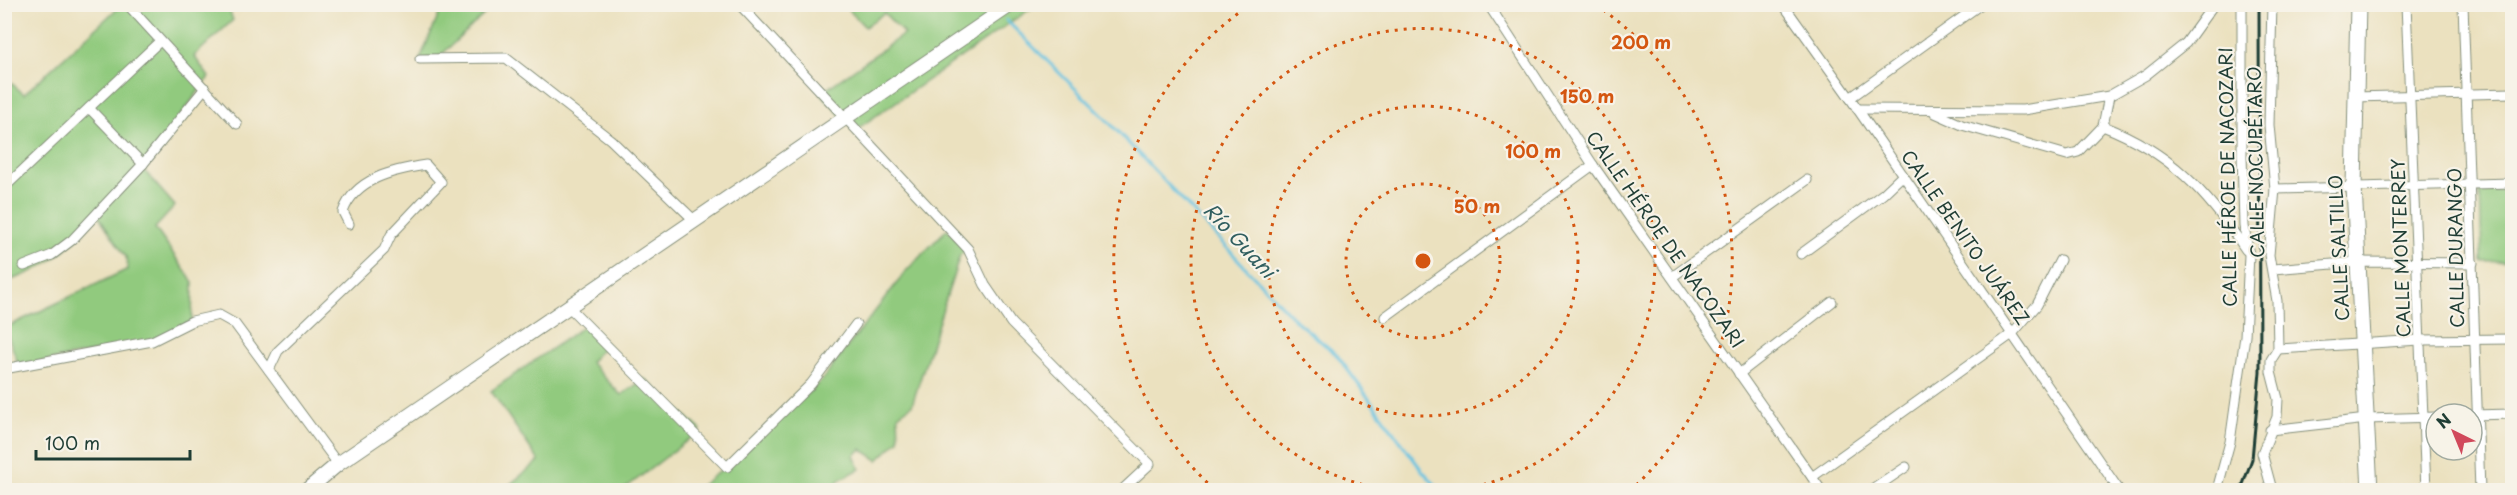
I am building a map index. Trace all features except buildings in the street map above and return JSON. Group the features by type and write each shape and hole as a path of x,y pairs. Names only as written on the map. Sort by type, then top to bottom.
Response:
{"main road":[{"path":"307,490 338,464 1012,4"},
{"name":"CALLE SALTILLO","path":"2358,4 2354,97 2354,187 2370,490"}],"street":[{"path":"127,4 237,124"},
{"path":"739,4 844,119 968,249 985,285 1011,323 1150,464 1122,490"},
{"name":"CALLE HÉROE DE NACOZARI","path":"1488,4 1593,165 1821,490"},
{"name":"CALLE BENITO JUÁREZ","path":"1783,4 2119,490"},
{"path":"1850,98 1981,4"},
{"path":"1857,109 1931,111 2046,108 2109,96 2146,75 2186,44 2214,4"},
{"name":"CALLE HÉROE DE NACOZARI","path":"2217,490 2230,442 2246,336 2249,255 2244,226 2242,166 2240,26 2242,4"},
{"name":"CALLE NOCUPÉTARO","path":"2272,4 2268,125 2275,189 2269,255 2273,269 2278,349 2271,360 2271,372 2278,399 2277,417 2262,453 2272,490"},
{"name":"CALLE MONTERREY","path":"2406,4 2426,490"},
{"name":"CALLE DURANGO","path":"2463,4 2473,263 2474,402"},
{"path":"7,185 160,42"},
{"path":"420,59 506,58 520,67 550,96 611,140 695,221"},
{"path":"24,266 52,255 72,240 143,164 205,88"},
{"path":"2354,97 2512,93"},
{"path":"1931,111 1962,125 2067,155 2078,152 2103,126 2109,96"},
{"path":"89,108 143,164"},
{"path":"2103,126 2132,138 2172,164 2197,186 2249,255"},
{"path":"269,370 278,351 384,250 391,236 441,182 426,165 380,176 360,187 348,198 343,212 349,224"},
{"path":"1385,317 1593,165"},
{"path":"1801,254 1882,194 1903,175"},
{"path":"1672,277 1807,180"},
{"path":"2275,189 2512,183"},
{"path":"1812,477 2013,334 2037,305 2060,260"},
{"path":"2273,269 2357,262 2473,263"},
{"path":"1739,374 1832,302"},
{"path":"569,307 727,467 811,384 856,324"},
{"path":"4,369 152,341 192,321 219,315 235,324 338,464"},
{"path":"2278,349 2420,340 2512,339"},
{"path":"2484,415 2512,414"},
{"path":"2270,430 2367,419 2422,417"},
{"name":"CALLE DURANGO","path":"2478,462 2480,490"},
{"path":"1872,490 1906,467"}],"green space":[{"path":"121,5 227,5 233,20 194,56 209,77 142,168 175,206 155,228 193,282 192,321 152,341 19,366 5,328 128,269 126,257 98,215 67,248 46,264 5,282 4,77 24,94"},
{"path":"443,5 494,5 438,58 420,59"},
{"path":"844,5 1036,5 854,131 821,93 904,34 884,13 865,27"},
{"path":"2512,190 2512,261 2482,262 2480,191"},
{"path":"947,229 968,249 960,255 912,405 898,415 899,440 878,460 861,449 854,456 860,469 839,480 832,490 695,490 733,461 821,381 907,270"},
{"path":"587,324 605,346 590,362 621,395 645,379 701,430 623,490 503,490 539,461 491,391"}],"waterway":[{"name":"Río Guani","path":"1006,20 1104,117 1295,320 1336,354 1421,469 1440,490"}],"railway":[{"path":"2241,490 2252,459 2260,372 2259,4"}]}
